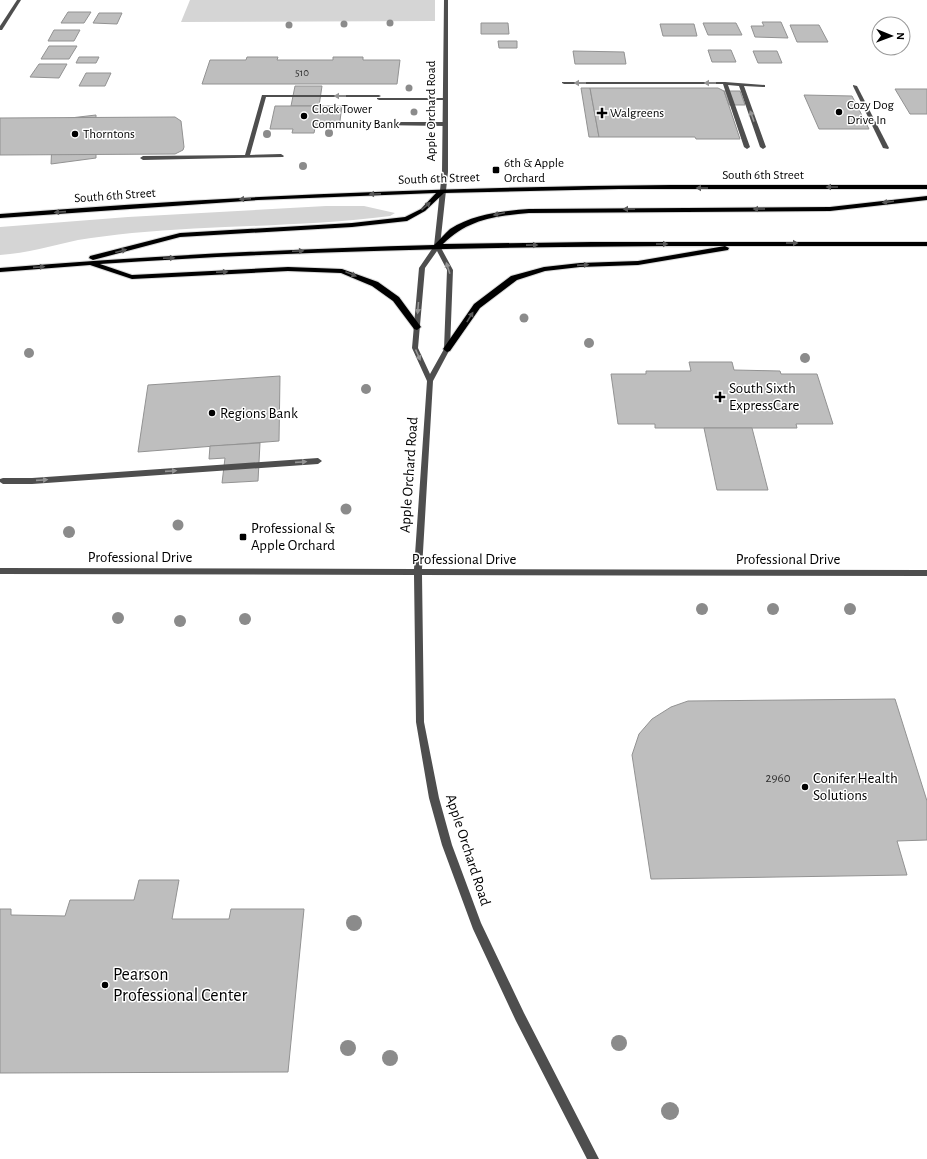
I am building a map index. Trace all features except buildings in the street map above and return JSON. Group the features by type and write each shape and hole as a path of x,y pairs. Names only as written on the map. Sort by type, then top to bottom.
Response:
{"main road":[{"name":"South 6th Street","path":"0,216 263,198 442,191 518,189 927,187"},
{"path":"70,264 180,235 352,225 407,219 423,210 442,191"},
{"path":"437,246 453,231 466,224 506,213 530,210 830,209 927,198"},
{"path":"447,348 477,306 514,278 544,269 580,265 638,263 756,243"},
{"path":"0,270 70,264 308,250 437,246 756,243 927,245"},
{"path":"87,263 132,276 288,269 342,271 375,284 396,299 417,327"}],"street":[{"path":"0,29 19,0"},
{"name":"Apple Orchard Road","path":"430,381 415,348 422,268 437,246 445,172 446,0"},
{"path":"564,83 741,84 763,86"},
{"path":"725,84 747,147"},
{"path":"741,84 763,147"},
{"path":"855,86 886,148"},
{"path":"247,157 264,96 445,99"},
{"path":"376,123 445,124"},
{"path":"143,158 281,156"},
{"name":"Apple Orchard Road","path":"437,246 450,270 447,348 430,381 418,573 420,722 434,798 447,845 477,925 520,1017 593,1159"},
{"path":"3,481 32,481 318,461"},
{"name":"Professional Drive","path":"0,571 927,573"}],"shaded area":[{"path":"190,0 435,0 435,21 181,22"},
{"path":"326,206 364,206 395,213 390,216 358,220 132,233 78,240 30,251 0,255 0,227 128,217"}],"place":[{"name":"Cozy Dog Drive In","path":"839,112"},
{"name":"Walgreens","path":"602,113"},
{"name":"Clock Tower Community Bank","path":"304,116"},
{"name":"Thorntons","path":"75,134"},
{"name":"6th & Apple Orchard","path":"496,170"},
{"name":"South Sixth ExpressCare","path":"720,397"},
{"name":"Regions Bank","path":"212,413"},
{"name":"Professional & Apple Orchard","path":"243,537"},
{"name":"Conifer Health Solutions","path":"805,787"},
{"name":"Pearson Professional Center","path":"105,985"}]}
